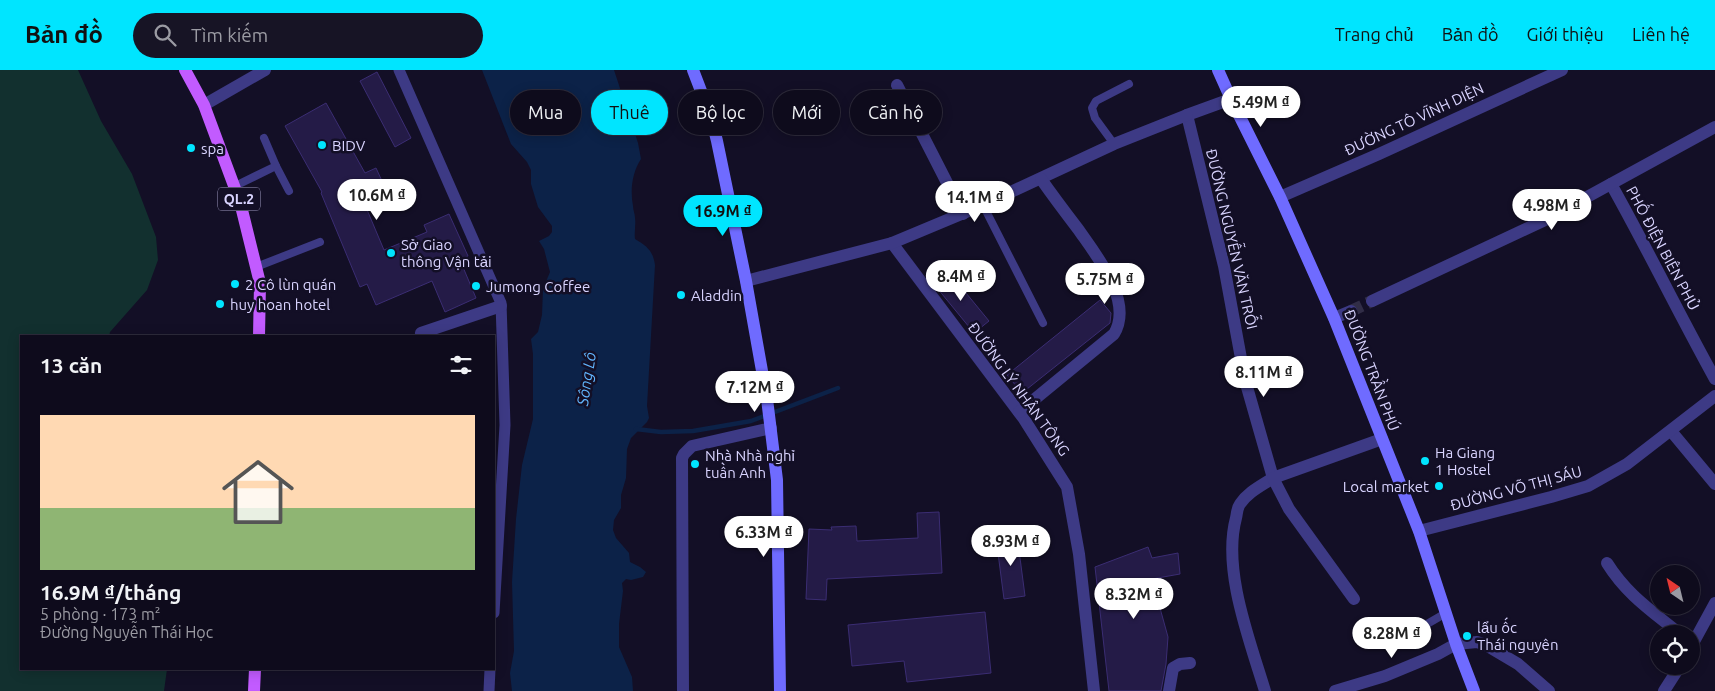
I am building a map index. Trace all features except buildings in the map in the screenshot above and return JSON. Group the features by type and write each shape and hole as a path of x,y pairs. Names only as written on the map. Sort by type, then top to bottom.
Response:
{"main road":[{"name":"QL.2","path":"185,70 204,106 240,202 260,283 259,335"},
{"path":"693,70 711,117 717,141 746,281 771,426 777,480 780,691"},
{"name":"ĐƯỜNG TRẦN PHÚ","path":"1218,70 1280,196 1334,318 1419,531 1456,644 1474,691"},
{"path":"254,691 255,670"}],"street":[{"path":"204,106 265,70"},
{"path":"399,70 501,306 506,425 495,597"},
{"name":"ĐƯỜNG TÔ VĨNH DIỆN","path":"1280,196 1379,154 1562,70"},
{"path":"897,86 963,214"},
{"path":"746,281 892,243 963,214 1114,144 1231,99"},
{"name":"ĐƯỜNG NGUYỄN VĂN TRỖI","path":"1187,115 1224,266 1246,380 1273,478 1289,509 1354,599"},
{"path":"1372,301 1545,220 1715,127"},
{"path":"1019,412 1114,334 1120,320 1118,301 1108,273 1041,179"},
{"name":"PHỐ ĐIỆN BIÊN PHỦ","path":"1611,184 1715,379"},
{"name":"ĐƯỜNG LÝ NHÂN TÔNG","path":"892,243 1019,412 1062,477 1070,497 1079,554 1094,691"},
{"path":"421,335 501,306"},
{"path":"1334,318 1351,310"},
{"name":"ĐƯỜNG VÕ THỊ SÁU","path":"1419,531 1551,498 1588,486 1627,464 1715,396"},
{"path":"682,691 682,458 692,446 771,426"},
{"path":"1671,431 1715,484"},
{"path":"1265,691 1236,584 1232,537 1239,505 1249,493 1273,478 1382,439"},
{"path":"1607,563 1618,581 1630,594 1669,625"},
{"path":"1700,630 1715,603"},
{"path":"1335,691 1385,676 1438,654 1456,644 1477,642 1486,644 1518,664 1549,691"},
{"path":"1170,691 1173,668 1180,664 1190,663"},
{"path":"489,691 490,670"},
{"path":"1664,691 1674,675"}],"lane":[{"path":"1114,144 1095,118 1092,108 1096,101 1129,84"},
{"path":"264,138 289,191"},
{"path":"234,186 276,166"},
{"path":"983,205 1043,323"},
{"path":"256,267 320,242"},
{"path":"1396,642 1446,613"}],"green space":[{"path":"0,70 78,70 101,121 132,174 156,237 158,260 147,290 109,335 20,335 20,670 167,670 164,691 0,691"}],"water":[{"name":"Sông Lô","path":"482,70 614,70 621,90 591,90 591,135 635,135 641,159 634,176 632,188 635,239 649,249 655,265 647,406 649,418 631,438 627,449 626,478 621,495 621,508 614,520 613,530 616,538 629,553 630,562 646,572 643,577 631,580 626,579 622,583 619,647 632,677 633,691 512,691 510,673 514,651 512,582 516,519 522,465 533,419 533,354 531,339 538,332 542,315 543,289 550,272 544,249 539,241 549,236 552,232 552,226 538,207 531,184 531,170 527,162 511,144"}],"waterway":[{"path":"636,429 661,432 693,431 751,421 838,388"}],"tunnel":[{"path":"1351,311 1372,301"}],"place":[{"name":"BIDV","path":"322,145"},
{"name":"spa","path":"191,148"},
{"name":"Sở Giao thông Vận tải","path":"391,253"},
{"name":"2 Cô lùn quán","path":"235,284"},
{"name":"Jumong Coffee","path":"476,286"},
{"name":"Aladdin","path":"681,295"},
{"name":"huy hoan hotel","path":"220,304"},
{"name":"Ha Giang 1 Hostel","path":"1425,461"},
{"name":"Nhà Nhà nghỉ tuần Anh","path":"695,464"},
{"name":"Local market","path":"1439,486"},
{"name":"lẩu ốc Thái nguyên","path":"1467,636"}]}
